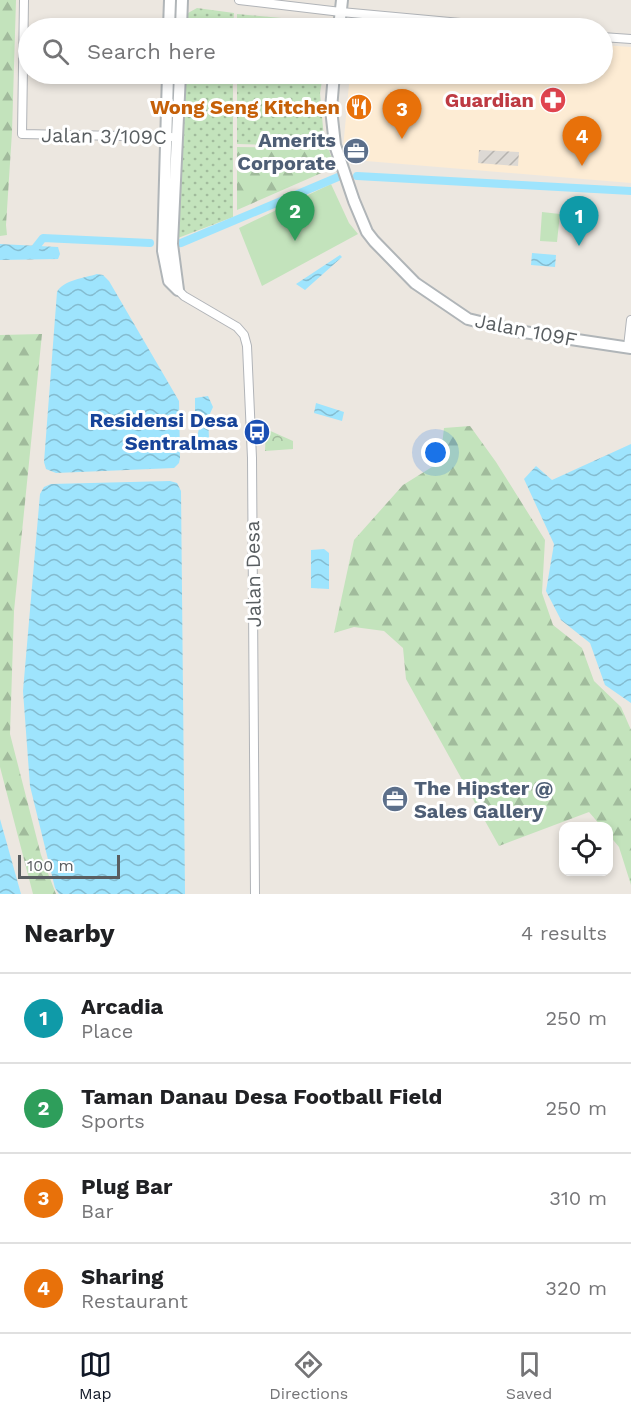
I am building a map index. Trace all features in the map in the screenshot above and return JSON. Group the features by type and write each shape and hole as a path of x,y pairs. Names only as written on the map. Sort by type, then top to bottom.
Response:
{"street":[{"name":"Jalan 3/109C","path":"24,0 24,18"},
{"path":"170,0 170,18"},
{"path":"181,18 182,0"},
{"path":"239,0 407,18"},
{"path":"340,18 342,0"},
{"path":"613,38 631,39"},
{"name":"Jalan 3/109C","path":"22,84 21,133 23,135 172,137"},
{"name":"Jalan Desa","path":"169,84 172,137"},
{"name":"Jalan Desa","path":"179,84 163,251 169,281 184,296 237,327 246,341 252,458 255,894"},
{"name":"Jalan 109F","path":"333,84 331,109 335,145 354,201 374,241 415,283 468,319 517,331 630,348"},
{"path":"630,348 631,320"}],"shaded area":[{"path":"613,46 631,47 631,183 342,159 349,84 613,84"},
{"path":"479,150 519,152 518,166 478,163"}],"green space":[{"path":"0,0 16,0 7,235 0,236"},
{"path":"197,8 234,13 234,18 188,18 188,13"},
{"path":"237,14 282,18 237,18"},
{"path":"185,84 233,84 233,217 178,238"},
{"path":"237,84 321,84 320,93 324,139 319,146 237,144"},
{"path":"237,147 328,148 335,167 237,210"},
{"path":"331,184 349,223 358,234 262,286 239,228"},
{"path":"542,212 560,214 557,242 540,241"},
{"path":"42,334 14,611 10,734 41,855 56,894 33,894 0,767 0,335"},
{"path":"470,426 496,462 545,540 542,593 553,625 582,648 594,681 621,707 631,730 631,885 619,847 613,840 613,822 598,822 589,812 499,846 406,679 403,648 384,631 354,627 334,633 354,540 403,485 440,462 444,428"},
{"path":"266,429 293,441 293,449 265,451"}],"water":[{"path":"0,244 58,247 60,254 58,259 0,260"},
{"path":"532,253 556,255 555,267 531,265"},
{"path":"340,255 342,257 305,290 296,284"},
{"path":"97,274 103,275 109,281 179,401 180,458 174,468 56,473 46,469 44,462 57,292 69,282"},
{"path":"208,396 213,407 208,418 209,438 204,448 195,449 199,428 195,416 195,398"},
{"path":"316,403 344,412 342,421 314,413"},
{"path":"631,444 631,703 605,685 590,643 561,620 546,591 554,544 524,479 536,466 552,480"},
{"path":"170,481 177,483 181,491 185,894 59,894 55,888 30,786 23,691 40,494 44,487 51,484"},
{"path":"324,549 329,553 329,589 311,588 311,550"},
{"path":"0,819 21,894 0,894"}],"waterway":[{"path":"357,176 631,191"},
{"path":"181,243 338,177"},
{"path":"32,252 43,238 150,243"}],"place":[{"name":"Guardian","path":"553,100"},
{"name":"Wong Seng Kitchen","path":"359,107"},
{"name":"Plug Bar","path":"402,139"},
{"name":"Amerits Corporate","path":"356,151"},
{"name":"Sharing","path":"582,166"},
{"name":"Taman Danau Desa Football Field","path":"295,241"},
{"name":"Arcadia","path":"579,246"},
{"name":"Residensi Desa Sentralmas","path":"257,432"},
{"name":"The Hipster @ Sales Gallery","path":"395,799"}]}
